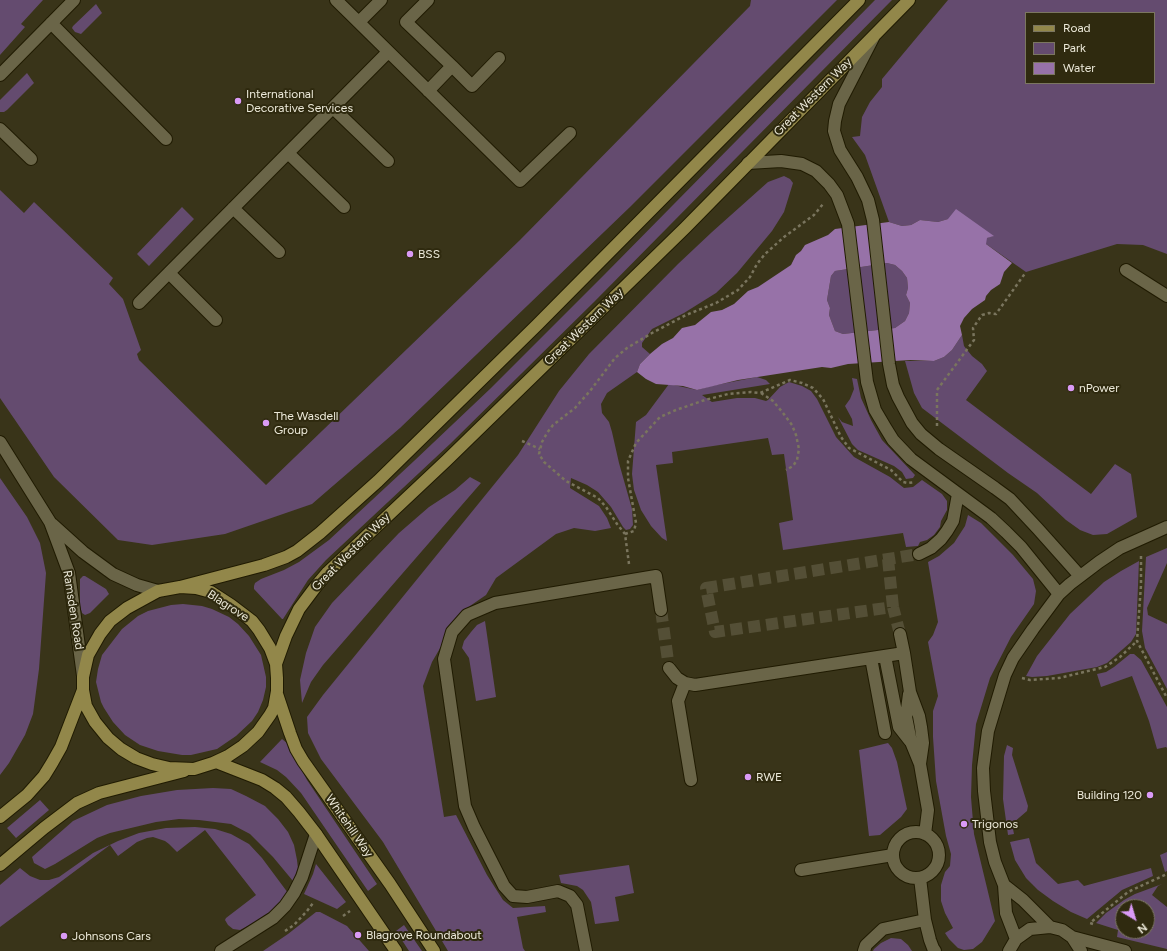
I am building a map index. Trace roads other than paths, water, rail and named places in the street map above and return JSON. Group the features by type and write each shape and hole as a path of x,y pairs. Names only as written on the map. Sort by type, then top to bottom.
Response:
{"main road":[{"path":"180,587 264,565 297,551 320,533 378,481 537,325 858,0"},
{"name":"Great Western Way","path":"276,664 286,636 299,609 317,584 328,572 463,445 685,228 909,0"},
{"name":"Blagrove","path":"180,587 196,588 211,592 252,621 270,648 276,664 277,694 270,715 258,732 238,749 216,762 194,769 169,768 136,758 121,749 108,738 95,722 86,706 83,690 83,677 88,655 105,627 127,608 158,591 180,587"},
{"path":"0,817 27,795 48,770 61,747 83,690"},
{"name":"Whitehill Way","path":"277,694 296,750 390,884 434,951"},
{"path":"216,762 262,780 275,788 299,812 316,834 396,951"},
{"path":"0,865 50,823 77,803 99,793 156,780 194,769"}],"street":[{"path":"0,74 74,0"},
{"path":"336,0 520,181 570,133"},
{"path":"359,22 381,0"},
{"path":"428,0 406,22 472,86 499,58"},
{"path":"51,23 166,139"},
{"path":"875,35 839,104 834,131 840,150 865,193 873,220 884,325 893,384 912,423 922,434 939,449 1010,499 1080,576"},
{"path":"139,303 388,52"},
{"path":"428,90 452,66"},
{"path":"333,108 388,161"},
{"path":"0,129 31,159"},
{"path":"288,153 344,207"},
{"path":"748,163 782,161 802,164 812,168 821,175 837,195 848,224 865,367 868,386 875,410 893,440 911,459 992,518 1021,547 1059,594"},
{"path":"233,208 279,252"},
{"path":"1126,270 1167,296"},
{"path":"169,273 216,320"},
{"name":"Ramsden Road","path":"0,442 50,522 69,573 83,677"},
{"path":"919,554 931,548 947,531 953,521 958,494"},
{"name":"Ramsden Road","path":"50,522 83,552 113,574 137,585 158,591"},
{"path":"1016,939 1006,913 1004,885 995,862 990,842 983,768 988,731 1005,675 1032,629 1059,594 1080,576 1120,548 1167,527"},
{"path":"586,951 577,905 570,896 558,892 527,897 513,896 504,886 474,827 465,806 444,659 452,632 467,615 495,603 656,576 661,610"},
{"path":"900,634 895,654 899,727 911,742"},
{"path":"669,668 677,678 685,683 694,684 895,654"},
{"path":"895,654 919,716 923,743 920,764"},
{"path":"871,658 885,733"},
{"path":"685,683 678,701 690,780"},
{"path":"910,692 906,717 911,742 920,764 928,810 926,834"},
{"path":"918,832 926,834 932,838 939,851 939,858 933,871 920,878 912,878 899,870 893,855 894,848 903,836 918,832"},
{"path":"221,951 273,918 285,906 302,877 316,834"},
{"path":"801,870 893,855"},
{"path":"920,878 925,920 930,940 935,951"},
{"path":"1004,885 1023,900 1050,927"},
{"path":"864,951 866,945 883,929 925,920"},
{"path":"1008,951 1016,939 1030,929 1050,927 1062,930 1072,937 1125,951"},
{"path":"1072,937 1081,951"}],"water":[{"path":"956,209 994,236 987,238 986,244 1012,263 1004,272 1000,284 991,290 986,296 985,300 972,309 964,318 960,326 962,335 952,350 944,357 934,361 910,360 848,364 831,368 822,367 738,380 697,390 683,386 656,384 637,372 640,364 650,354 662,344 673,338 682,328 695,325 711,312 722,310 734,304 748,291 758,287 791,265 796,255 805,245 828,235 835,229 889,222 902,226 911,225 920,220 938,222 948,219","holes":["887,263 895,265 907,278 908,288 906,295 910,303 909,313 905,321 895,328 843,334 835,331 829,315 830,308 827,300 831,276 835,271"]}],"tunnel":[{"path":"900,634 893,607 715,632 706,588 919,554"},
{"path":"888,559 893,607"},
{"path":"661,610 669,668"}],"place":[{"name":"International Decorative Services","path":"238,101"},
{"name":"BSS","path":"410,254"},
{"name":"nPower","path":"1071,388"},
{"name":"The Wasdell Group","path":"266,423"},
{"name":"RWE","path":"748,777"},
{"name":"Building 120","path":"1150,795"},
{"name":"Trigonos","path":"964,824"},
{"name":"Blagrove Roundabout","path":"358,935"},
{"name":"Johnsons Cars","path":"64,936"}]}
